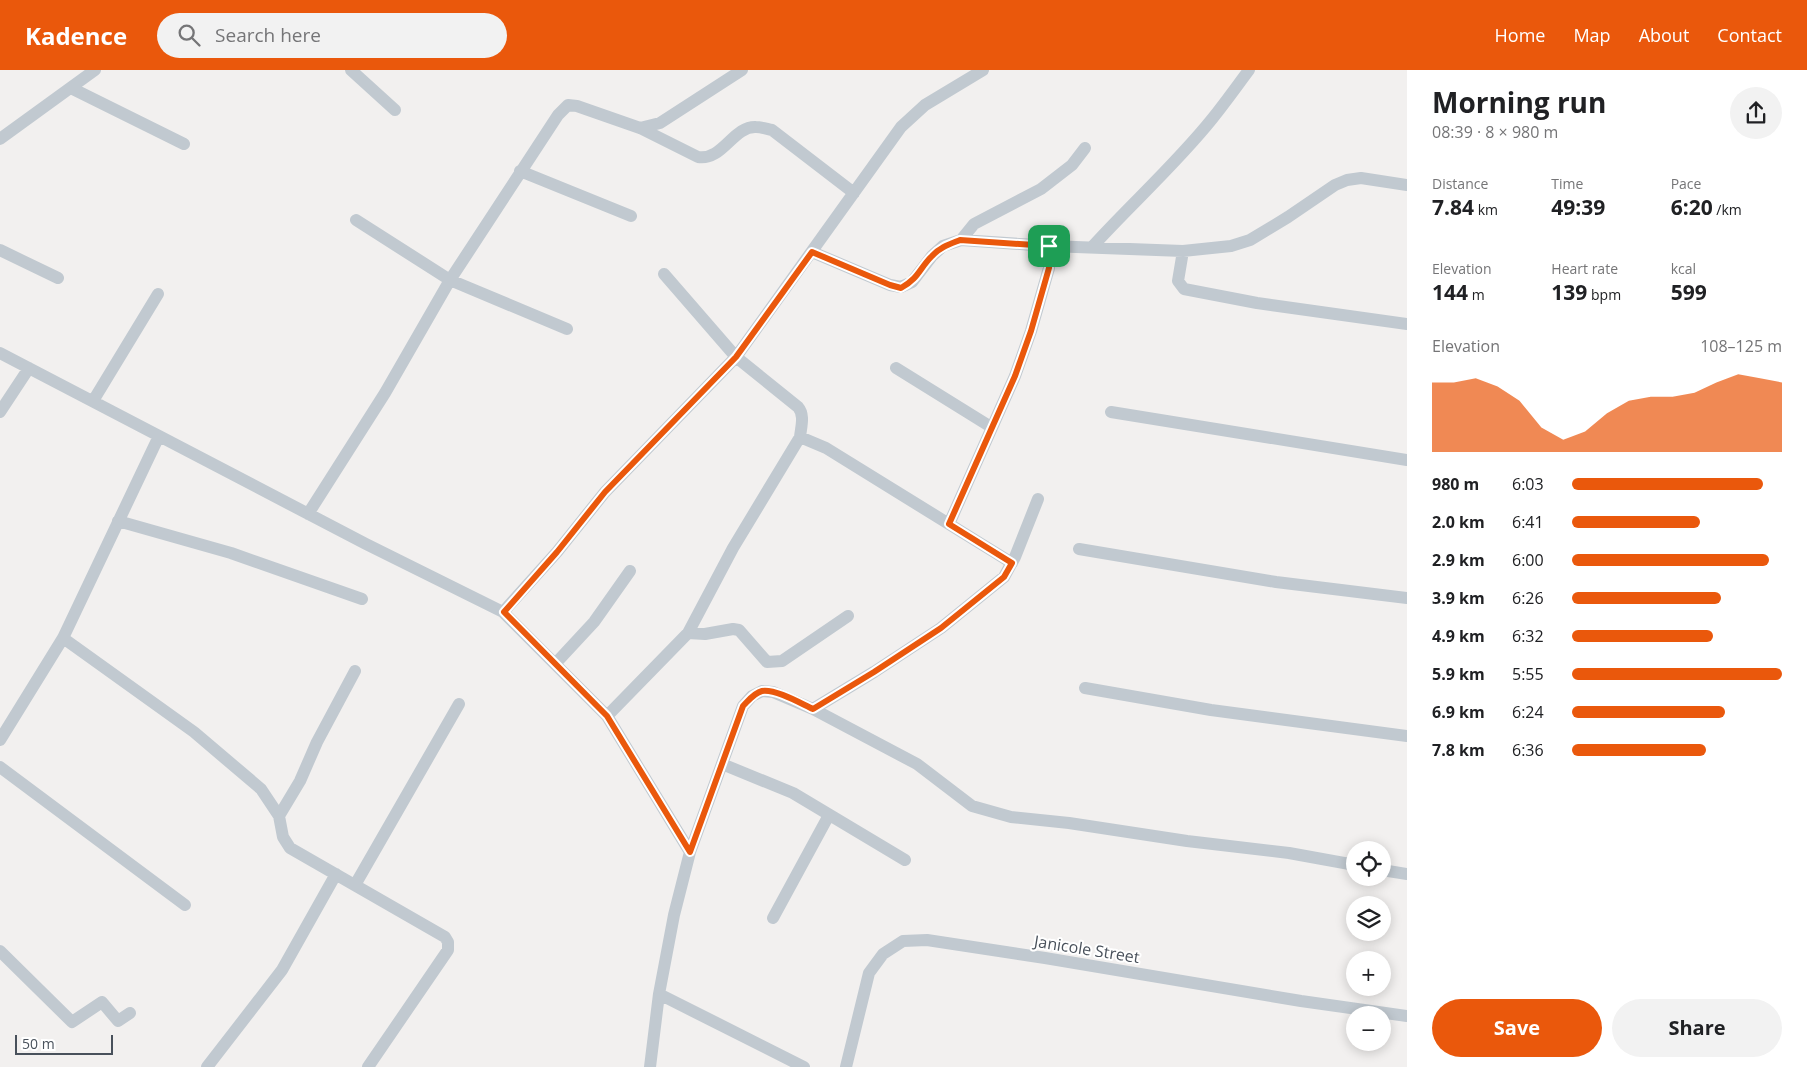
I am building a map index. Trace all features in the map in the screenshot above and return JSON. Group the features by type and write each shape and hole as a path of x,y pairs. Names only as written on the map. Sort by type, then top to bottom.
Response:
{"street":[{"path":"0,139 95,70"},
{"path":"351,70 395,110"},
{"path":"640,128 660,123 742,70"},
{"path":"504,612 557,552 605,492 736,357 900,127 925,104 983,70"},
{"path":"1092,247 1194,140 1249,70"},
{"path":"71,88 184,144"},
{"path":"308,514 385,393 450,280 520,171 558,115 568,105 577,106 640,128 698,157 706,158 713,155 744,130 755,127 772,130 854,193"},
{"path":"960,240 974,224 1041,189 1072,166 1085,148"},
{"path":"520,171 631,216"},
{"path":"812,252 901,288 912,282 932,256 943,246 960,240 1049,246 1183,251 1231,246 1250,240 1335,185 1347,180 1361,178 1407,185"},
{"path":"356,220 450,280 567,329"},
{"path":"949,524 1015,376 1031,331 1049,268 1049,246"},
{"path":"0,250 58,278"},
{"path":"1183,251 1178,281 1184,289 1257,303 1407,324"},
{"path":"607,716 688,633 733,548 800,437 803,416 798,407 736,357 664,274"},
{"path":"93,402 158,294"},
{"path":"0,353 308,514 504,612 607,716 690,852"},
{"path":"0,412 28,368"},
{"path":"896,368 992,427"},
{"path":"1111,412 1407,460"},
{"path":"0,740 63,638 158,436"},
{"path":"800,437 826,448 1012,563"},
{"path":"813,709 941,628 1004,577 1012,563 1038,500"},
{"path":"118,521 231,553 362,599"},
{"path":"1079,549 1276,582 1407,598"},
{"path":"555,664 594,622 630,571"},
{"path":"688,633 705,634 733,629 739,630 767,662 782,661 848,616"},
{"path":"63,638 194,732 261,789 279,816 283,837 290,848 445,937 448,942 448,950 368,1067"},
{"path":"279,816 300,781 317,742 355,671"},
{"path":"1085,688 1211,710 1407,736"},
{"path":"650,1067 659,994 674,915 690,852 743,706 752,696 762,691 773,692 813,709 917,764 972,806 1011,817 1289,853 1346,863"},
{"path":"355,885 459,704"},
{"path":"722,764 793,793 905,860"},
{"path":"0,767 185,905"},
{"path":"773,918 829,815"},
{"path":"1391,871 1407,874"},
{"path":"207,1067 282,970 336,874"},
{"name":"Janicole Street","path":"846,1067 869,973 883,954 903,941 927,940 1407,1016"},
{"path":"0,950 72,1022 102,1002 118,1022 130,1013"},
{"path":"659,994 804,1067"}],"route":[{"path":"960,240 1049,246 1049,268 1031,331 1015,376 949,524 1012,563 1004,577 941,628 813,709 773,692 762,691 752,696 743,706 690,852 607,716 504,612 557,552 605,492 678,414 736,357 812,252 901,288 912,282 932,256 943,246 960,240"}]}
